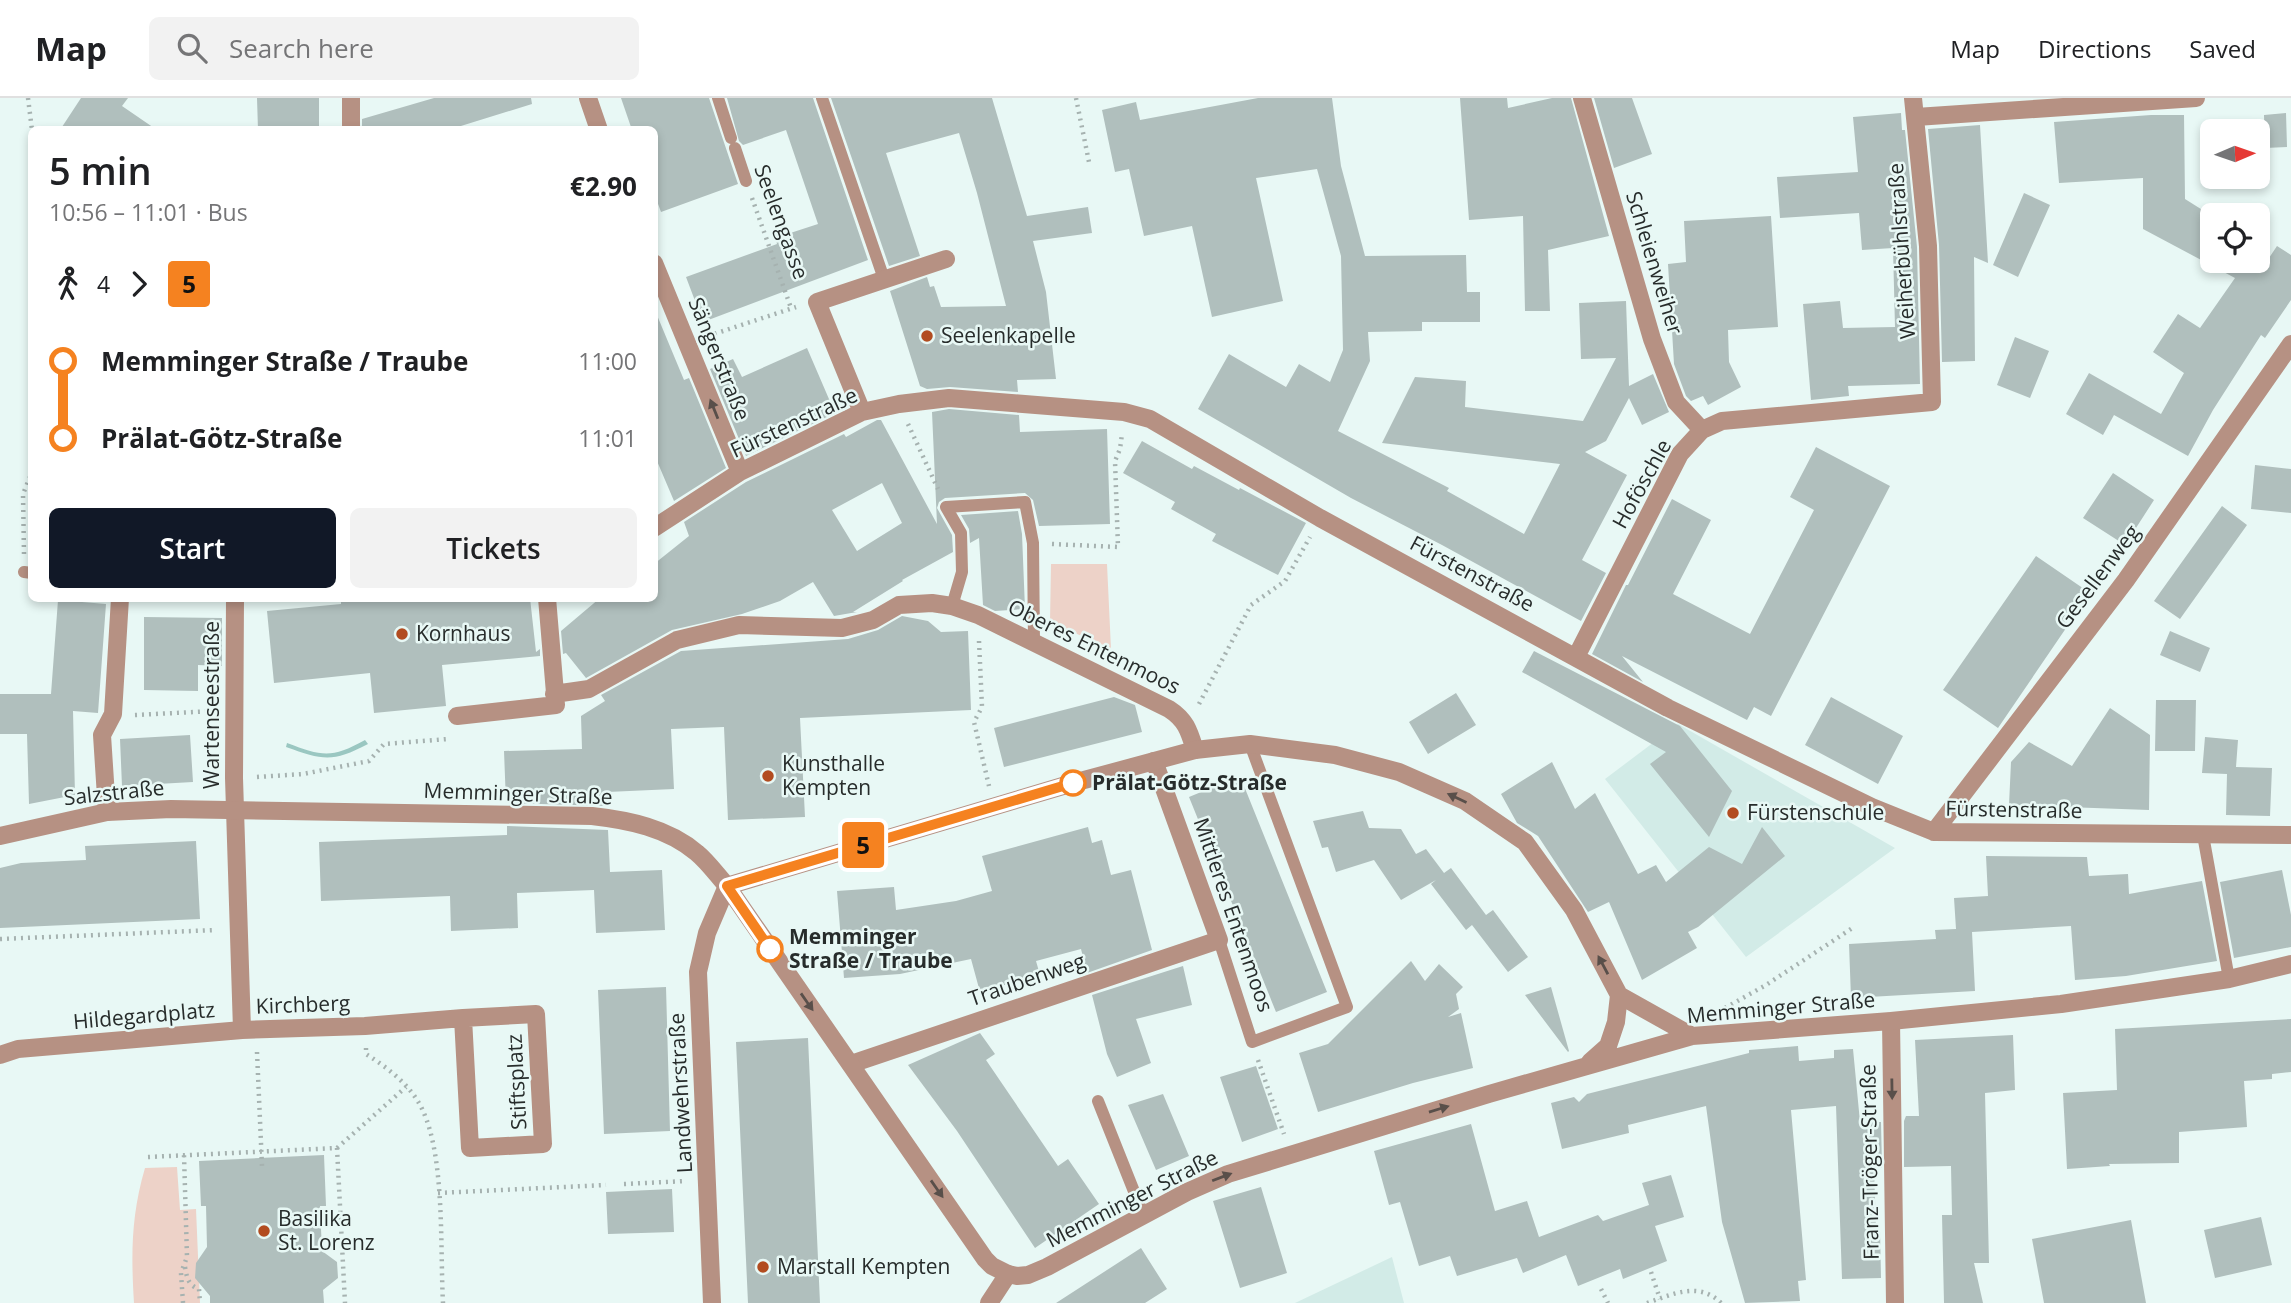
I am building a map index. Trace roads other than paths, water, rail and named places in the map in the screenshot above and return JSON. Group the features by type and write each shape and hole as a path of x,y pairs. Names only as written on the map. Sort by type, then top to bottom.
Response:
{"street":[{"path":"351,98 351,126"},
{"path":"588,98 595,126"},
{"name":"Schleienweiher","path":"1582,98 1652,339 1676,402 1702,430"},
{"name":"Weiherbühlstraße","path":"1913,98 1927,246 1931,402"},
{"path":"1916,117 2196,98"},
{"path":"862,412 817,302 946,259"},
{"name":"Sängerstraße","path":"658,272 740,472"},
{"name":"Gesellenweg","path":"1934,832 2126,580 2291,344"},
{"name":"Fürstenstraße","path":"658,525 740,472 862,412 949,398 1124,412 1150,419 1320,518 1668,708 1872,807 1934,832 2291,835"},
{"name":"Hoföschle","path":"1577,657 1680,454 1702,430 1721,421 1931,402"},
{"path":"107,812 102,735 113,714 120,602"},
{"name":"Wartenseestraße","path":"235,602 235,811"},
{"path":"457,716 556,705 547,602"},
{"name":"Oberes Entenmoos","path":"554,694 589,690 677,640 739,625 842,628 873,620 899,605 932,603 952,606 978,615 1169,709 1188,725 1195,750"},
{"path":"727,886 994,806 1195,750 1250,744 1335,755 1399,772 1465,801 1525,842 1574,909 1619,995 1616,1022 1608,1046 1584,1066"},
{"name":"Mittleres Entenmoos","path":"1154,761 1219,940"},
{"name":"Salzstraße","path":"0,836 107,812 171,809 235,811"},
{"name":"Memminger Straße","path":"235,811 592,816 649,827 695,851 727,886 985,1259 992,1266 1017,1276 1028,1275 1047,1267 1143,1214 1228,1174 1584,1066 1698,1036 2061,1004 2229,979 2291,964"},
{"name":"Hildegardplatz","path":"0,1055 18,1049 249,1030 240,929 235,811"},
{"name":"Landwehrstraße","path":"712,1303 698,971 706,933 727,886"},
{"name":"Traubenweg","path":"851,1064 1219,940"},
{"path":"1619,995 1698,1036"},
{"name":"Stiftsplatz","path":"365,1026 463,1018 536,1014 543,1144 470,1148 463,1018"},
{"name":"Franz-Tröger-Straße","path":"1891,1021 1895,1303"},
{"name":"Kirchberg","path":"249,1030 365,1026"},
{"path":"989,1303 1008,1274"}],"lane":[{"name":"Seelengasse","path":"718,98 746,181"},
{"path":"822,98 884,279"},
{"path":"952,606 962,572 961,533 946,507 1026,502 1033,543 1034,643"},
{"name":"Mittleres Entenmoos","path":"1219,940 1252,1042 1347,1007 1250,744"},
{"path":"2203,835 2229,979"},
{"path":"1098,1101 1143,1214"}],"water":[{"path":"365,740 368,744 356,750 327,758 286,747 287,743 318,753 335,753"}],"place":[{"name":"Seelenkapelle","path":"927,336"},
{"name":"Kornhaus","path":"402,634"},
{"name":"Kunsthalle Kempten","path":"768,776"},
{"name":"Prälat-Götz-Straße","path":"1073,783"},
{"name":"Fürstenschule","path":"1733,813"},
{"name":"Memminger Straße / Traube","path":"770,949"},
{"name":"Basilika St. Lorenz","path":"264,1231"},
{"name":"Marstall Kempten","path":"763,1267"}]}
